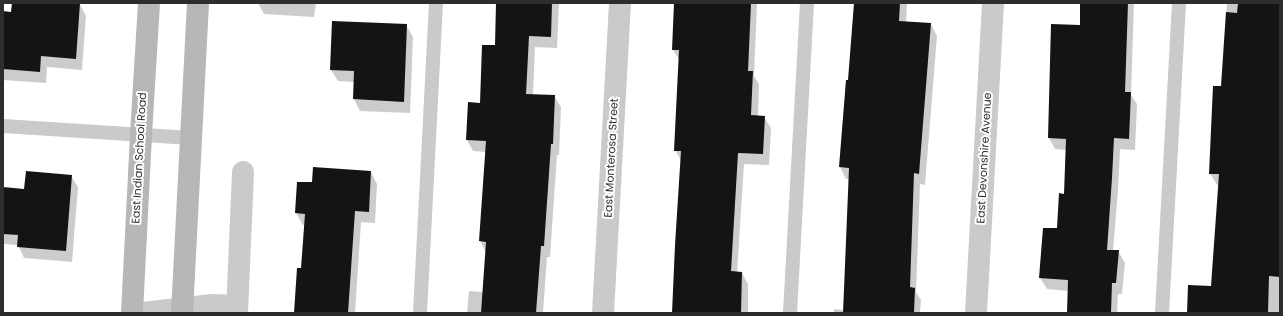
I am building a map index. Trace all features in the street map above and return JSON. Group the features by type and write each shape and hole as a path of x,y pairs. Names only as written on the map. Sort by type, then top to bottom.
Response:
{"main road":[{"name":"East Indian School Road","path":"132,313 140,135 149,3"},
{"path":"182,311 198,3"}],"street":[{"name":"East Monterosa Street","path":"603,313 620,3"},
{"name":"East Devonshire Avenue","path":"976,313 993,3"},
{"path":"143,313 182,311 212,305 237,309 243,172"}],"lane":[{"path":"420,313 436,3"},
{"path":"790,313 807,3"},
{"path":"1162,313 1179,3"},
{"path":"3,126 191,138"}],"building":[{"path":"12,3 80,3 76,59 41,56 40,72 3,69 3,11 11,12"},
{"path":"496,3 552,3 551,37 529,36 526,94 555,95 553,144 551,144 544,246 541,246 536,313 481,313 486,242 479,241 486,141 466,140 468,102 480,103 482,45 495,45"},
{"path":"674,3 751,3 748,71 753,71 751,115 765,116 763,154 738,153 731,271 742,272 741,313 672,313 681,151 674,151 679,50 672,50"},
{"path":"854,3 900,3 899,21 931,23 919,174 914,173 910,287 915,288 914,313 843,313 849,168 839,167"},
{"path":"1080,3 1128,3 1125,92 1131,92 1129,139 1114,138 1107,250 1119,250 1116,283 1112,283 1111,313 1067,313 1068,280 1039,278 1043,228 1057,228 1059,193 1064,194 1066,139 1048,138 1051,24 1080,25"},
{"path":"1238,3 1280,3 1280,277 1269,276 1268,313 1187,313 1188,285 1211,286 1219,174 1209,174 1213,86 1221,86 1226,12 1237,13"},
{"path":"332,21 407,24 404,102 353,99 354,71 330,70"},
{"path":"313,167 371,171 369,212 355,211 348,313 294,313 297,268 301,268 305,214 295,213 297,182 312,182"},
{"path":"26,171 72,175 66,251 17,247 18,235 3,234 3,187 24,189"}]}
